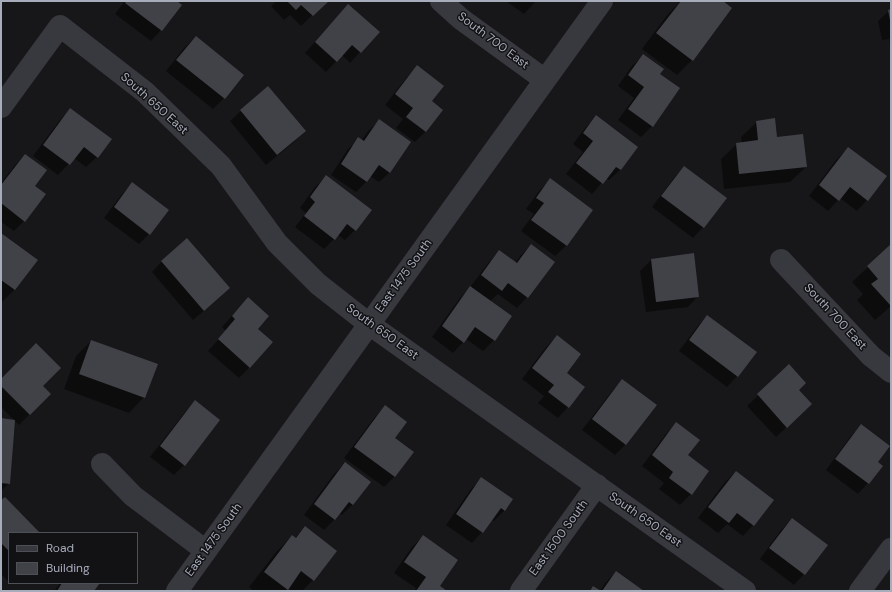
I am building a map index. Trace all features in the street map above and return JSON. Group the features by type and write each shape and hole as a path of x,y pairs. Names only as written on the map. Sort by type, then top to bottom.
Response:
{"street":[{"name":"South 700 East","path":"441,1 461,19 545,80"},
{"name":"East 1475 South","path":"177,591 602,1"},
{"name":"South 650 East","path":"1,107 60,26 145,92 221,166 277,243 318,284 370,324 745,591"},
{"name":"South 700 East","path":"781,260 871,356 891,372"},
{"path":"102,464 133,496 206,551"},
{"name":"East 1500 South","path":"521,591 596,485"},
{"path":"860,591 891,549"}],"building":[{"path":"126,1 177,1 182,5 162,31 125,3"},
{"path":"287,1 329,1 313,16 301,5 296,10"},
{"path":"681,1 723,1 732,8 693,61 656,33"},
{"path":"348,4 380,32 361,53 352,45 337,62 315,42"},
{"path":"891,9 891,20 890,20 888,10"},
{"path":"196,36 244,75 225,99 176,60"},
{"path":"643,54 664,69 660,74 680,88 653,127 628,109 644,87 628,75"},
{"path":"417,65 444,86 432,101 443,110 426,132 406,117 413,108 395,94"},
{"path":"268,86 306,131 277,155 240,110"},
{"path":"70,108 112,139 98,158 84,147 70,165 43,145"},
{"path":"596,115 638,147 621,170 616,167 603,184 576,163 593,141 583,133"},
{"path":"775,118 777,137 803,134 807,167 739,174 736,143 758,140 756,121"},
{"path":"379,119 411,142 390,173 379,165 367,182 341,164 358,137 364,141"},
{"path":"848,147 887,176 868,201 850,187 839,201 819,185"},
{"path":"25,154 47,170 35,186 46,194 25,222 1,203 1,185"},
{"path":"684,166 727,198 704,228 661,196"},
{"path":"326,175 372,210 356,231 347,224 335,240 304,216 315,202 310,197"},
{"path":"550,178 593,210 567,246 531,220 544,203 536,198"},
{"path":"132,182 169,210 150,235 114,207"},
{"path":"1,233 38,260 15,290 1,280"},
{"path":"187,238 230,288 204,311 161,261"},
{"path":"531,244 555,262 528,298 508,283 502,291 481,275 499,250 517,263"},
{"path":"891,244 891,306 871,284 878,279 867,266"},
{"path":"694,253 699,297 656,302 651,259"},
{"path":"470,286 512,316 495,341 475,327 464,343 442,326"},
{"path":"248,297 269,316 258,329 273,342 250,368 218,339 235,319 232,316"},
{"path":"707,315 757,352 738,377 689,340"},
{"path":"557,335 581,354 567,373 585,387 569,408 548,392 554,385 532,368"},
{"path":"91,340 158,364 145,398 79,374"},
{"path":"36,343 61,368 43,386 51,394 30,415 1,386 1,379"},
{"path":"789,364 806,383 799,390 812,404 787,428 757,394"},
{"path":"622,379 657,405 626,445 592,419"},
{"path":"195,400 220,420 185,466 160,446"},
{"path":"385,405 407,422 395,438 414,452 395,477 354,447"},
{"path":"1,418 15,420 10,484 1,483"},
{"path":"676,422 700,440 688,455 709,471 692,495 669,478 673,472 652,455"},
{"path":"861,424 890,446 878,462 883,466 869,484 835,459"},
{"path":"345,462 371,482 353,505 349,502 335,520 314,504"},
{"path":"736,471 774,500 754,526 737,513 729,523 708,507"},
{"path":"481,477 513,499 505,511 501,508 483,533 456,514"},
{"path":"5,497 39,532 8,532 8,550 1,543 1,500"},
{"path":"792,518 828,545 805,575 769,548"},
{"path":"305,526 337,551 314,581 301,571 288,590 264,572 292,535 296,538"},
{"path":"423,535 458,560 440,586 447,591 416,591 426,577 404,562"},
{"path":"616,571 644,591 602,591"},
{"path":"61,584 99,584 94,591 57,591"},
{"path":"593,586 601,591 590,591"}]}
